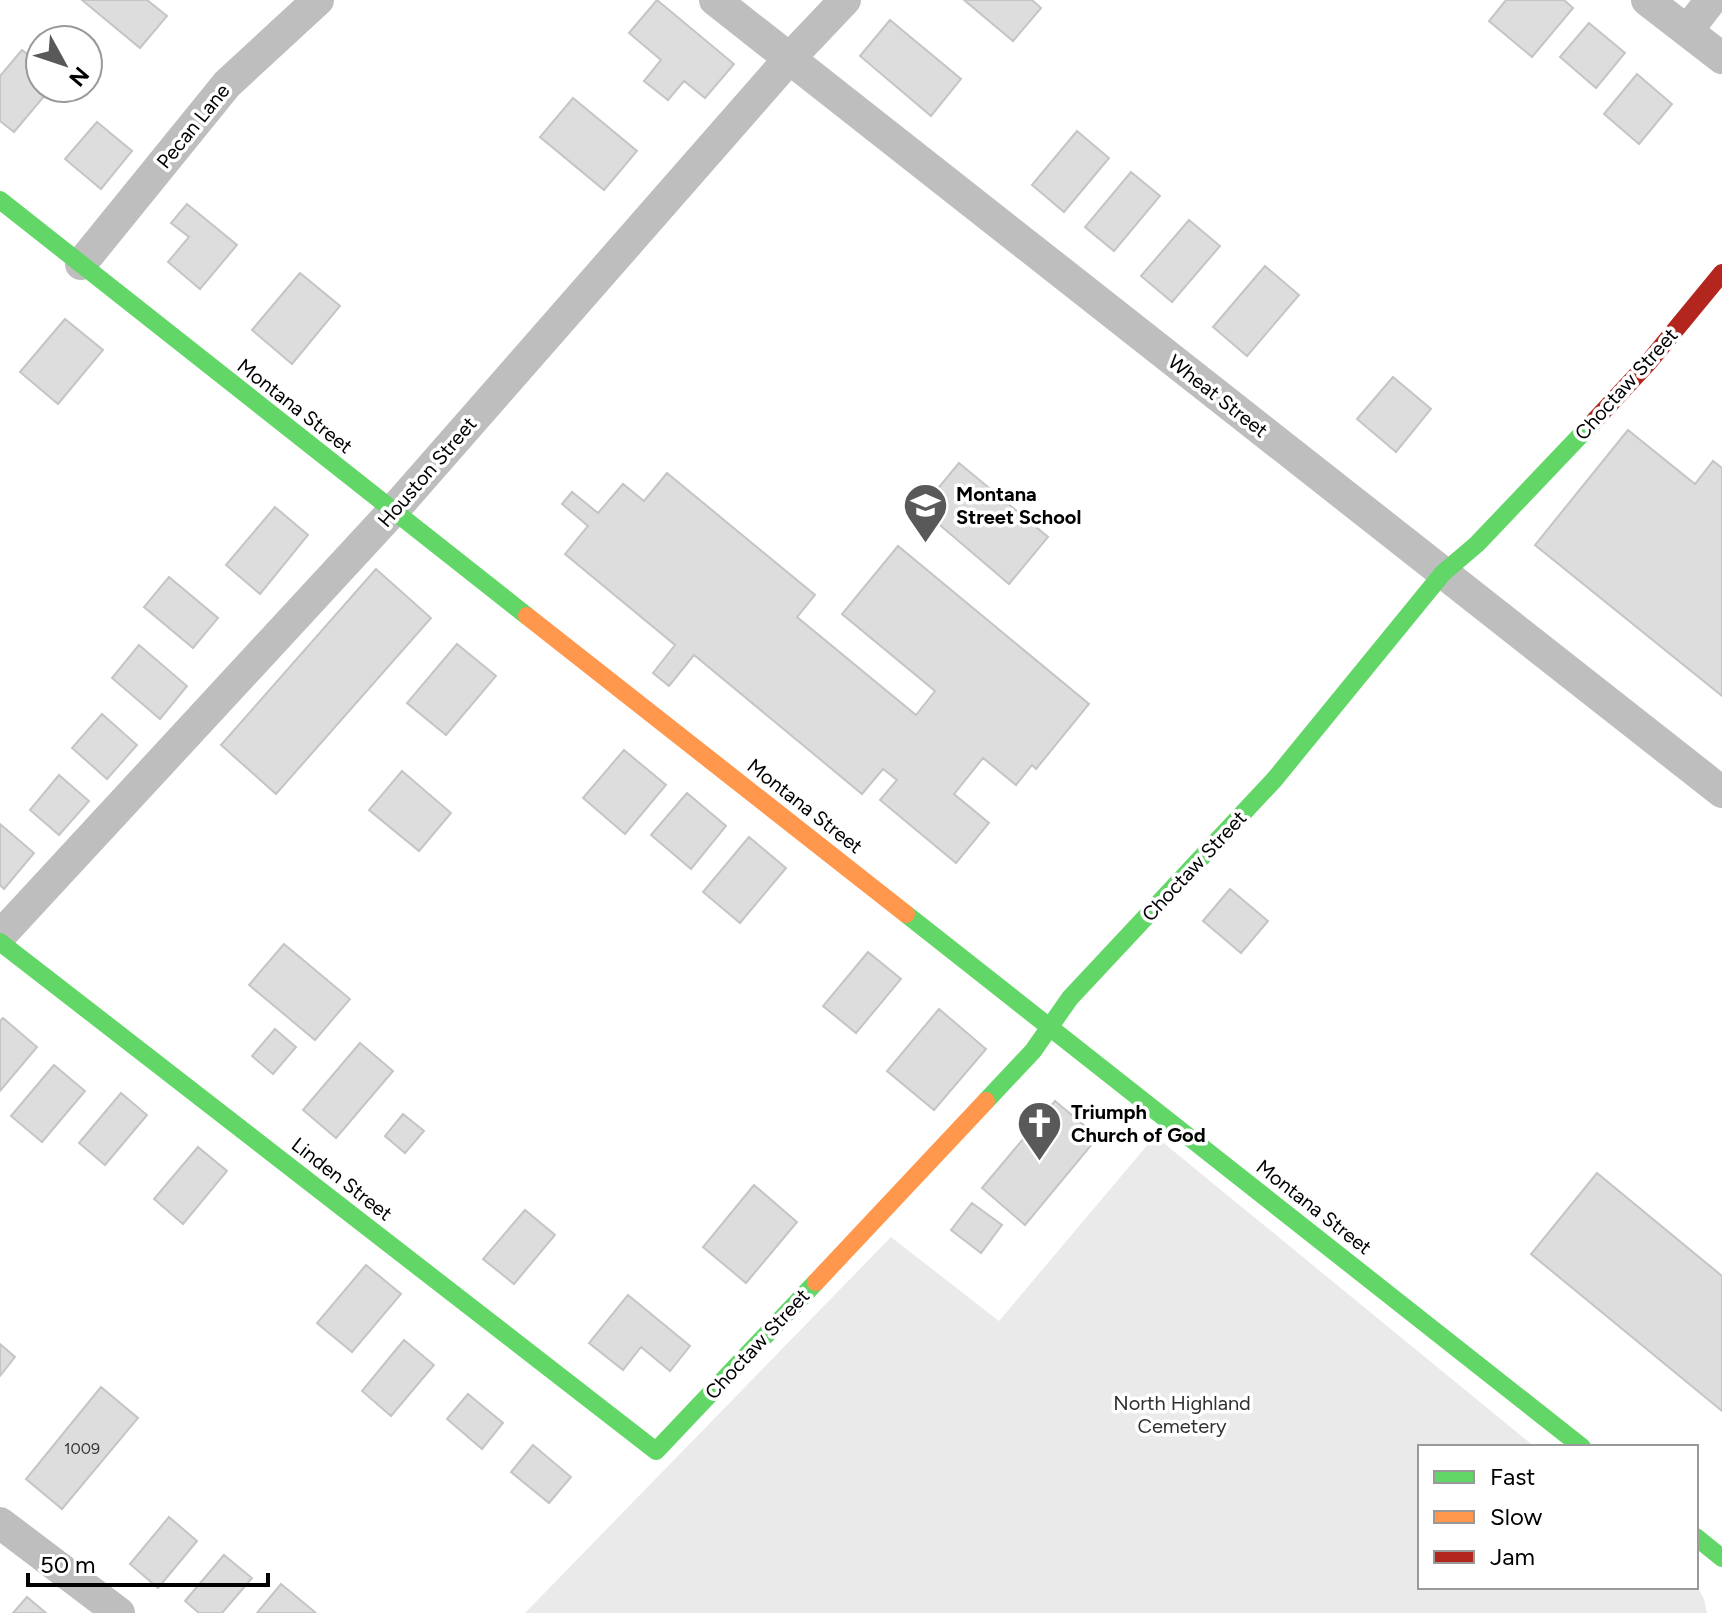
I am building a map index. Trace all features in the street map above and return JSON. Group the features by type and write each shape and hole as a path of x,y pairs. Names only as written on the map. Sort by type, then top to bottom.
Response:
{"street":[{"name":"Pecan Lane","path":"81,264 227,84 318,0"},
{"name":"Wheat Street","path":"715,0 1722,792"},
{"name":"Houston Street","path":"0,939 393,511 789,59 845,0"},
{"path":"1647,0 1722,58"},
{"path":"1687,31 1711,0"},
{"name":"Montana Street","path":"0,200 1579,1445"},
{"name":"Choctaw Street","path":"656,1451 1033,1051 1070,998 1274,780 1443,573 1477,544 1648,363 1722,273"},
{"name":"Linden Street","path":"0,939 656,1451"},
{"path":"0,1523 119,1613"},
{"path":"1698,1539 1722,1558"}],"green space":[{"name":"North Highland Cemetery","path":"1155,1136 1533,1445 1418,1445 1418,1589 1698,1588 1707,1613 525,1613 891,1237 999,1321"}],"building":[{"path":"82,0 147,0 167,16 140,48"},
{"path":"657,0 734,64 705,98 684,81 668,100 644,81 661,60 629,33"},
{"path":"964,0 1032,0 1041,8 1013,41"},
{"path":"1506,0 1564,0 1573,8 1532,57 1489,21"},
{"path":"890,20 961,79 931,116 860,56"},
{"path":"1589,23 1625,53 1596,88 1560,57"},
{"path":"22,50 24,52 24,104 38,104 14,132 0,121 0,76"},
{"path":"1637,74 1672,104 1639,144 1604,114"},
{"path":"573,98 637,151 604,190 540,137"},
{"path":"97,122 132,151 101,189 65,159"},
{"path":"1077,131 1109,158 1064,212 1032,185"},
{"path":"1131,172 1160,196 1114,251 1085,227"},
{"path":"187,204 237,245 200,289 168,262 189,237 171,223"},
{"path":"1189,220 1220,246 1172,302 1141,276"},
{"path":"1265,266 1299,295 1247,356 1213,327"},
{"path":"300,273 340,306 292,364 252,330"},
{"path":"65,319 103,350 58,404 20,372"},
{"path":"1393,377 1431,409 1396,452 1357,419"},
{"path":"1628,430 1695,484 1713,461 1722,468 1722,696 1535,545"},
{"path":"959,463 1048,537 1009,584 921,509"},
{"path":"667,473 815,595 797,617 916,715 935,691 842,614 898,546 1089,704 1036,769 1032,765 1016,785 983,758 954,794 989,823 956,863 880,800 897,780 883,769 862,794 694,655 669,686 653,673 675,645 565,554 588,526 562,504 572,492 598,513 623,484 644,501"},
{"path":"275,507 308,535 260,594 226,565"},
{"path":"376,569 431,618 276,794 221,745"},
{"path":"169,577 218,618 193,648 144,607"},
{"path":"457,644 496,676 446,735 407,703"},
{"path":"139,645 187,686 160,719 112,678"},
{"path":"102,714 137,745 107,779 72,748"},
{"path":"624,750 666,785 625,834 583,798"},
{"path":"402,771 451,813 419,851 369,810"},
{"path":"59,775 89,801 59,835 30,810"},
{"path":"687,793 726,826 691,869 651,835"},
{"path":"0,824 34,853 4,889 0,885"},
{"path":"749,837 786,868 740,923 703,892"},
{"path":"1230,889 1268,921 1241,953 1203,921"},
{"path":"284,944 350,999 315,1040 249,985"},
{"path":"868,952 901,979 856,1033 823,1006"},
{"path":"939,1009 986,1049 934,1110 887,1071"},
{"path":"3,1018 37,1047 0,1091 0,1021"},
{"path":"275,1029 296,1047 273,1074 252,1056"},
{"path":"360,1043 393,1071 336,1138 303,1110"},
{"path":"54,1065 85,1091 42,1142 11,1116"},
{"path":"121,1093 147,1115 105,1165 79,1143"},
{"name":"Triumph Church of God","path":"1055,1101 1098,1137 1025,1225 982,1188"},
{"path":"403,1114 424,1131 405,1153 385,1136"},
{"path":"198,1147 227,1171 183,1224 154,1199"},
{"path":"1597,1173 1722,1276 1722,1411 1531,1254"},
{"path":"754,1185 797,1222 746,1283 703,1247"},
{"path":"972,1203 1002,1225 981,1253 951,1230"},
{"path":"525,1210 555,1235 514,1284 483,1259"},
{"path":"366,1265 401,1294 352,1352 317,1323"},
{"path":"628,1295 690,1346 670,1371 641,1347 623,1370 589,1343"},
{"path":"404,1340 434,1365 391,1416 362,1391"},
{"path":"0,1344 15,1357 0,1376"},
{"path":"101,1387 138,1418 62,1509 26,1479"},
{"path":"468,1394 503,1423 482,1449 447,1419"},
{"path":"533,1445 571,1477 549,1503 511,1472"},
{"path":"169,1517 197,1541 158,1588 130,1564"},
{"path":"224,1555 252,1578 222,1613 199,1613 185,1601"},
{"path":"281,1584 316,1613 257,1613"},
{"path":"27,1597 46,1613 13,1613"}],"traffic: fast":[{"path":"0,200 527,616"},
{"path":"986,1101 1033,1051 1070,998 1274,780 1443,573 1477,544 1596,419"},
{"path":"906,914 1579,1445"},
{"path":"0,942 656,1451 816,1282"},
{"path":"1698,1539 1722,1558"}],"traffic: slow":[{"path":"527,616 906,914"},
{"path":"816,1282 986,1101"}],"traffic: jam":[{"path":"1596,419 1648,363 1722,273"}],"place":[{"name":"Montana Street School","path":"925,545"},
{"name":"Triumph Church of God","path":"1040,1163"}]}
